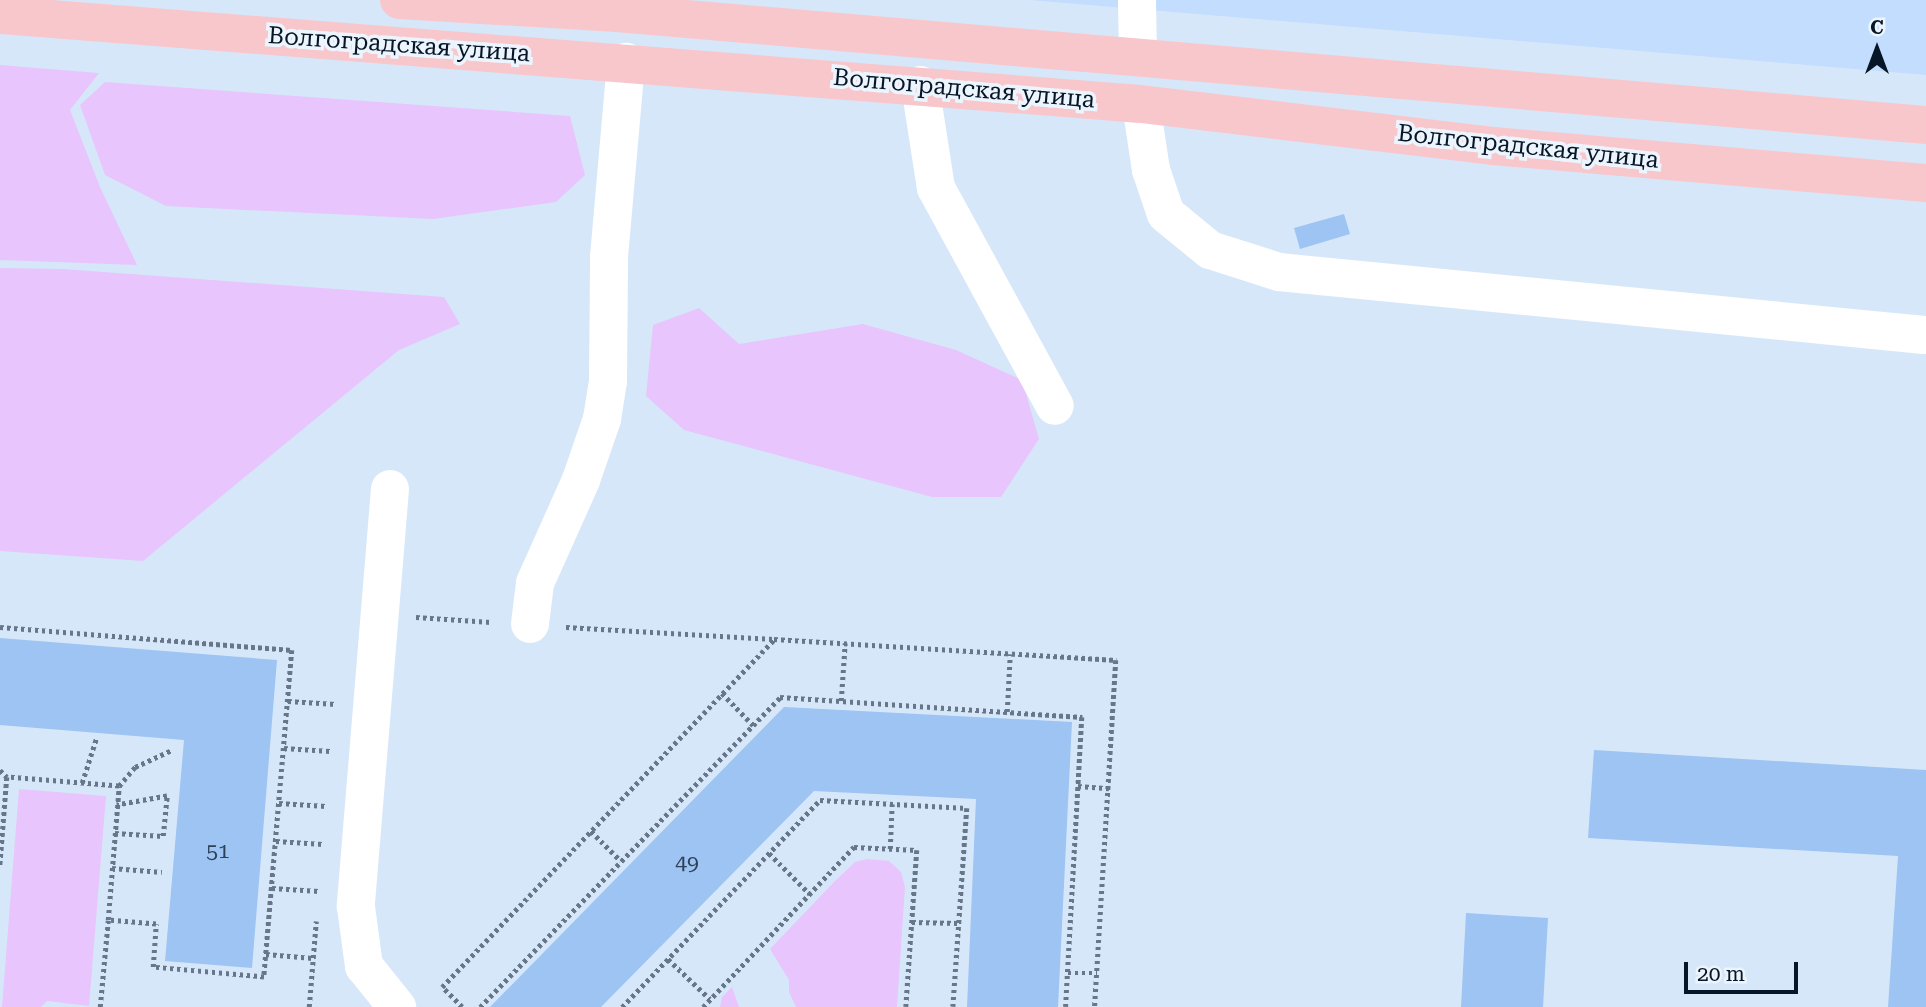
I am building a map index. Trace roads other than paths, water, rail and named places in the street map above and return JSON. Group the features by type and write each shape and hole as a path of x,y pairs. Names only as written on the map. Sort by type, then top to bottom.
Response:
{"main road":[{"name":"Волгоградская улица","path":"399,0 617,7 1138,57 1926,125"},
{"name":"Волгоградская улица","path":"0,15 1141,104 1493,146 1926,183"}],"lane":[{"path":"1137,0 1138,57"},
{"path":"530,624 535,583 580,480 602,419 608,381 609,257 626,62"},
{"path":"920,85 936,188 1055,406"},
{"path":"1141,104 1151,170 1166,214 1210,250 1279,272 1924,335"},
{"path":"390,489 356,907 363,966 397,1007"}]}
